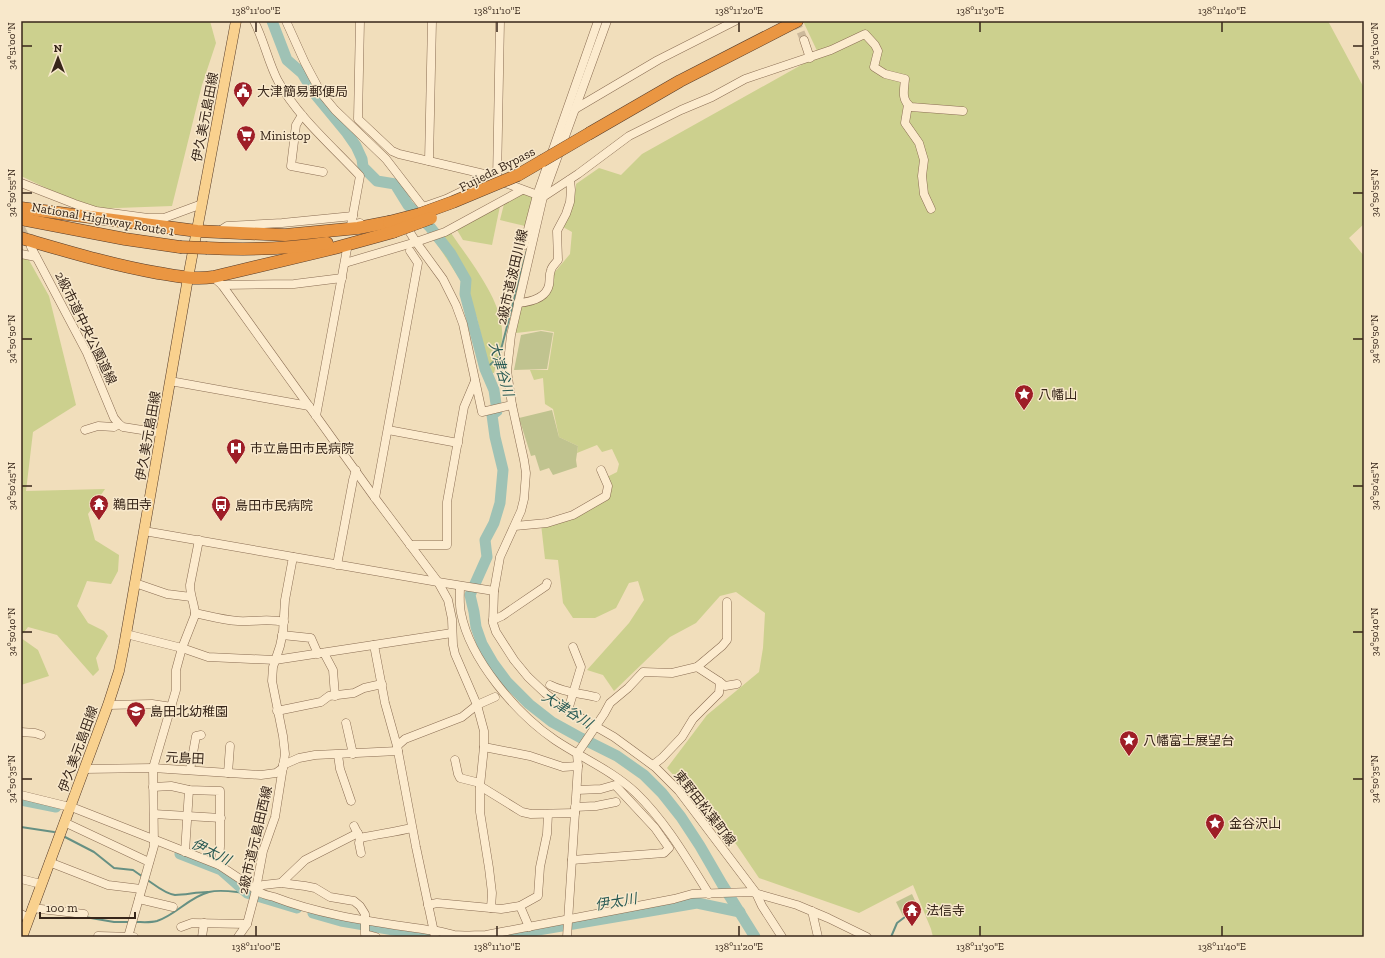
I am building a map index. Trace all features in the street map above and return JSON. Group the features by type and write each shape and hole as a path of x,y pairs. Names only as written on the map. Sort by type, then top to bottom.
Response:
{"highway":[{"name":"Fujieda Bypass","path":"391,228 436,216 474,198 680,81 797,21"},
{"path":"21,238 132,268 188,278 218,281 335,248 391,228 420,214 454,202 518,174"},
{"path":"21,208 218,232 285,235 358,228 391,228"},
{"name":"National Highway Route 1","path":"21,219 125,239 180,247 207,248 266,249 306,246 357,237 391,228"}],"main road":[{"name":"伊久美元島田線","path":"22,937 25,916 32,908 108,705 119,671 188,278 236,21"}],"street":[{"path":"254,21 277,79 290,100 302,115 360,176 351,225 394,216 409,231 443,279 456,305 463,324 482,412 512,405"},
{"path":"286,21 305,63 321,92 335,110 386,159 423,207 494,179"},
{"path":"360,21 358,119 392,151 399,154 484,174 540,196 570,180 629,136 675,113 712,97 745,79 810,58 865,34 875,45 878,51 874,62 874,67 884,74 905,79 904,99 908,105 911,107 963,111"},
{"path":"429,162 432,21"},
{"path":"494,179 500,21"},
{"path":"524,245 598,21"},
{"name":"2級市道波田川線","path":"494,591 500,557 521,511 524,499 526,473 512,405 507,371 508,351 540,196 575,109 607,21"},
{"path":"575,109 658,60 735,21"},
{"path":"804,40 810,58"},
{"path":"908,105 906,123 919,143 924,160 922,176 924,194 931,209"},
{"path":"302,115 296,125 291,166 323,172"},
{"path":"518,303 529,302 546,293 552,268 558,260 557,231 566,214 570,202 570,180"},
{"path":"21,183 75,204 96,210 148,218 164,218 202,204"},
{"path":"345,263 417,242 445,232 522,190"},
{"path":"218,232 227,226 282,223 353,216"},
{"name":"2級市道中央公園道線","path":"31,247 87,353 114,418 119,424"},
{"path":"316,416 347,249"},
{"path":"375,498 418,263 410,251"},
{"path":"21,254 36,257"},
{"path":"218,281 294,284 342,278"},
{"path":"218,281 375,498 438,582 449,605 455,654 477,705 484,730 484,747 480,784 480,812 492,893 491,908"},
{"path":"410,545 447,545 447,502 464,407 476,380"},
{"path":"170,381 309,406"},
{"path":"85,430 98,426 114,427 119,424 130,429 161,433"},
{"path":"388,430 458,443"},
{"path":"337,565 352,480 356,470"},
{"path":"515,526 547,523 573,515 606,496 608,486 601,470"},
{"path":"144,531 494,591"},
{"path":"98,936 130,937 132,922 141,889 146,878 154,843 152,768 172,707 176,690 176,670 182,648 194,620 195,613 190,585 199,540"},
{"name":"2級市道元島田西線","path":"241,936 247,924 262,851 275,817 285,754 272,681 273,666 282,635 285,600 293,557"},
{"path":"135,583 167,594 191,597"},
{"path":"493,620 502,616 546,586 547,583"},
{"path":"462,586 460,603 464,626 473,647 486,670 531,720 553,738 614,776 635,792 655,813 711,894"},
{"name":"東野田松葉町線","path":"494,591 493,620 496,632 528,677 545,693 568,710 594,727 614,737 653,765 678,791 753,893 782,937"},
{"path":"568,927 577,790 577,753 610,703 628,688 643,672 672,673 697,667 722,646 727,640 727,602"},
{"path":"195,613 236,621 252,622 271,619 284,622"},
{"path":"126,634 182,648 208,657 275,660 452,633"},
{"path":"282,635 311,638 333,670 335,696"},
{"path":"374,645 385,703 397,749 434,933"},
{"path":"568,710 581,668 573,647"},
{"path":"697,667 726,686 737,684"},
{"path":"653,765 662,758 682,737 693,720 719,693 720,682"},
{"path":"277,711 321,702 329,696 354,693 364,688 382,684"},
{"path":"550,685 559,690 596,697"},
{"path":"397,749 405,739 462,717 477,705 495,697"},
{"path":"108,705 152,704 172,707"},
{"path":"346,723 353,754"},
{"path":"21,732 35,733 41,736"},
{"path":"190,770 196,736 201,735"},
{"path":"228,773 230,746"},
{"path":"484,747 530,756 563,767 578,766"},
{"name":"元島田","path":"84,769 152,768 261,775 276,773 283,767 299,758 309,756 353,754 397,749"},
{"path":"338,755 340,769 350,801"},
{"path":"455,760 460,778 480,784 522,812 531,814 548,814 616,802"},
{"path":"572,860 664,852 669,848 655,828 615,785 577,790"},
{"path":"153,787 171,786 189,790 220,791 221,818 219,865"},
{"path":"185,852 189,790"},
{"path":"21,795 219,865 254,893 323,912 428,930 434,933 467,936 486,935 529,927 568,927 692,894 753,893 797,905 867,937"},
{"path":"68,812 149,862"},
{"path":"154,814 221,818"},
{"path":"428,905 437,903 501,909 520,906 538,896 540,867 547,834 548,814"},
{"path":"281,883 305,860 357,832 396,832 412,828"},
{"path":"357,832 361,854"},
{"path":"49,862 108,885 141,889"},
{"path":"21,879 41,884"},
{"path":"254,893 263,885 281,883 315,888 330,897 354,902 360,906 365,914 365,934 376,937"},
{"path":"139,899 172,908"},
{"path":"520,906 529,927"},
{"path":"32,908 84,914"},
{"path":"812,911 818,937"},
{"path":"180,927 192,923 247,924"},
{"path":"202,937 204,923"}],"green space":[{"path":"21,21 210,21 216,43 202,85 172,206 90,209 21,176"},
{"path":"803,21 1328,21 1364,88 1364,224 1349,238 1364,256 1364,937 933,937 913,885 859,913 759,878 736,844 667,768 707,715 759,672 763,648 765,613 736,592 720,596 696,623 670,637 614,691 603,675 587,670 629,623 644,600 638,581 629,583 616,608 595,618 573,618 563,603 558,560 545,559 541,524 608,497 607,477 617,472 619,464 612,449 602,452 597,445 577,453 578,446 559,437 553,409 545,404 543,378 534,380 530,370 548,370 554,332 542,330 516,333 516,323 520,304 545,296 554,273 570,254 572,232 563,227 569,217 575,196 576,184 599,168 621,175 642,154 819,55"},
{"path":"520,193 535,196 525,226 500,220 504,204"},
{"path":"500,206 492,245 463,240 457,230"},
{"path":"451,233 484,282 498,310 501,324 502,342 494,373 490,373 477,318 465,287 435,241"},
{"path":"21,246 49,296 76,405 33,432 26,491 105,489 88,514 95,540 119,555 118,571 111,584 87,581 77,606 88,623 104,631 108,636 96,658 99,670 93,676 57,635 28,627 21,636"},
{"path":"541,331 553,333 547,369 514,370 521,335"},
{"path":"552,410 559,437 578,446 576,460 577,467 553,475 549,468 540,471 535,455 531,456 519,418"},
{"path":"21,638 38,650 49,676 21,685"},
{"path":"912,894 918,907 903,916 896,902"}],"waterway":[{"name":"大津谷川","path":"272,21 287,60 302,73 314,93 347,133 356,146 362,159 363,167 377,181 395,184 408,205 430,227 451,254 466,280 465,294 485,369 494,390 497,411 492,415 495,437 503,470 500,503 494,523 485,540 487,557 470,595 476,627 482,644 493,663 507,682 529,704 552,722 617,756 644,775 662,793 681,817 700,846 755,937"},
{"path":"485,369 499,357 528,246"},
{"name":"伊太川","path":"21,800 56,807"},
{"path":"21,827 54,832"},
{"path":"65,837 94,852 114,868 133,870 143,877"},
{"name":"伊太川","path":"180,854 221,870 247,893 297,908"},
{"path":"146,879 160,889 175,895 208,892"},
{"path":"135,922 157,921 170,915 202,894 209,892 223,891 247,893"},
{"name":"伊太川","path":"497,937 697,903 740,912"},
{"path":"891,937 897,923 918,907"},
{"name":"伊太川","path":"313,913 341,921 435,937"},
{"path":"85,917 114,922 130,922"}],"tunnel":[{"path":"796,21 804,40"},
{"path":"21,228 28,241"}],"place":[{"name":"大津簡易郵便局","path":"243,108"},
{"name":"Ministop","path":"246,152"},
{"name":"八幡山","path":"1024,411"},
{"name":"市立島田市民病院","path":"236,465"},
{"name":"鵜田寺","path":"99,521"},
{"name":"島田市民病院","path":"221,522"},
{"name":"島田北幼稚園","path":"136,728"},
{"name":"八幡富士展望台","path":"1129,757"},
{"name":"金谷沢山","path":"1215,840"},
{"name":"法信寺","path":"912,927"}]}
